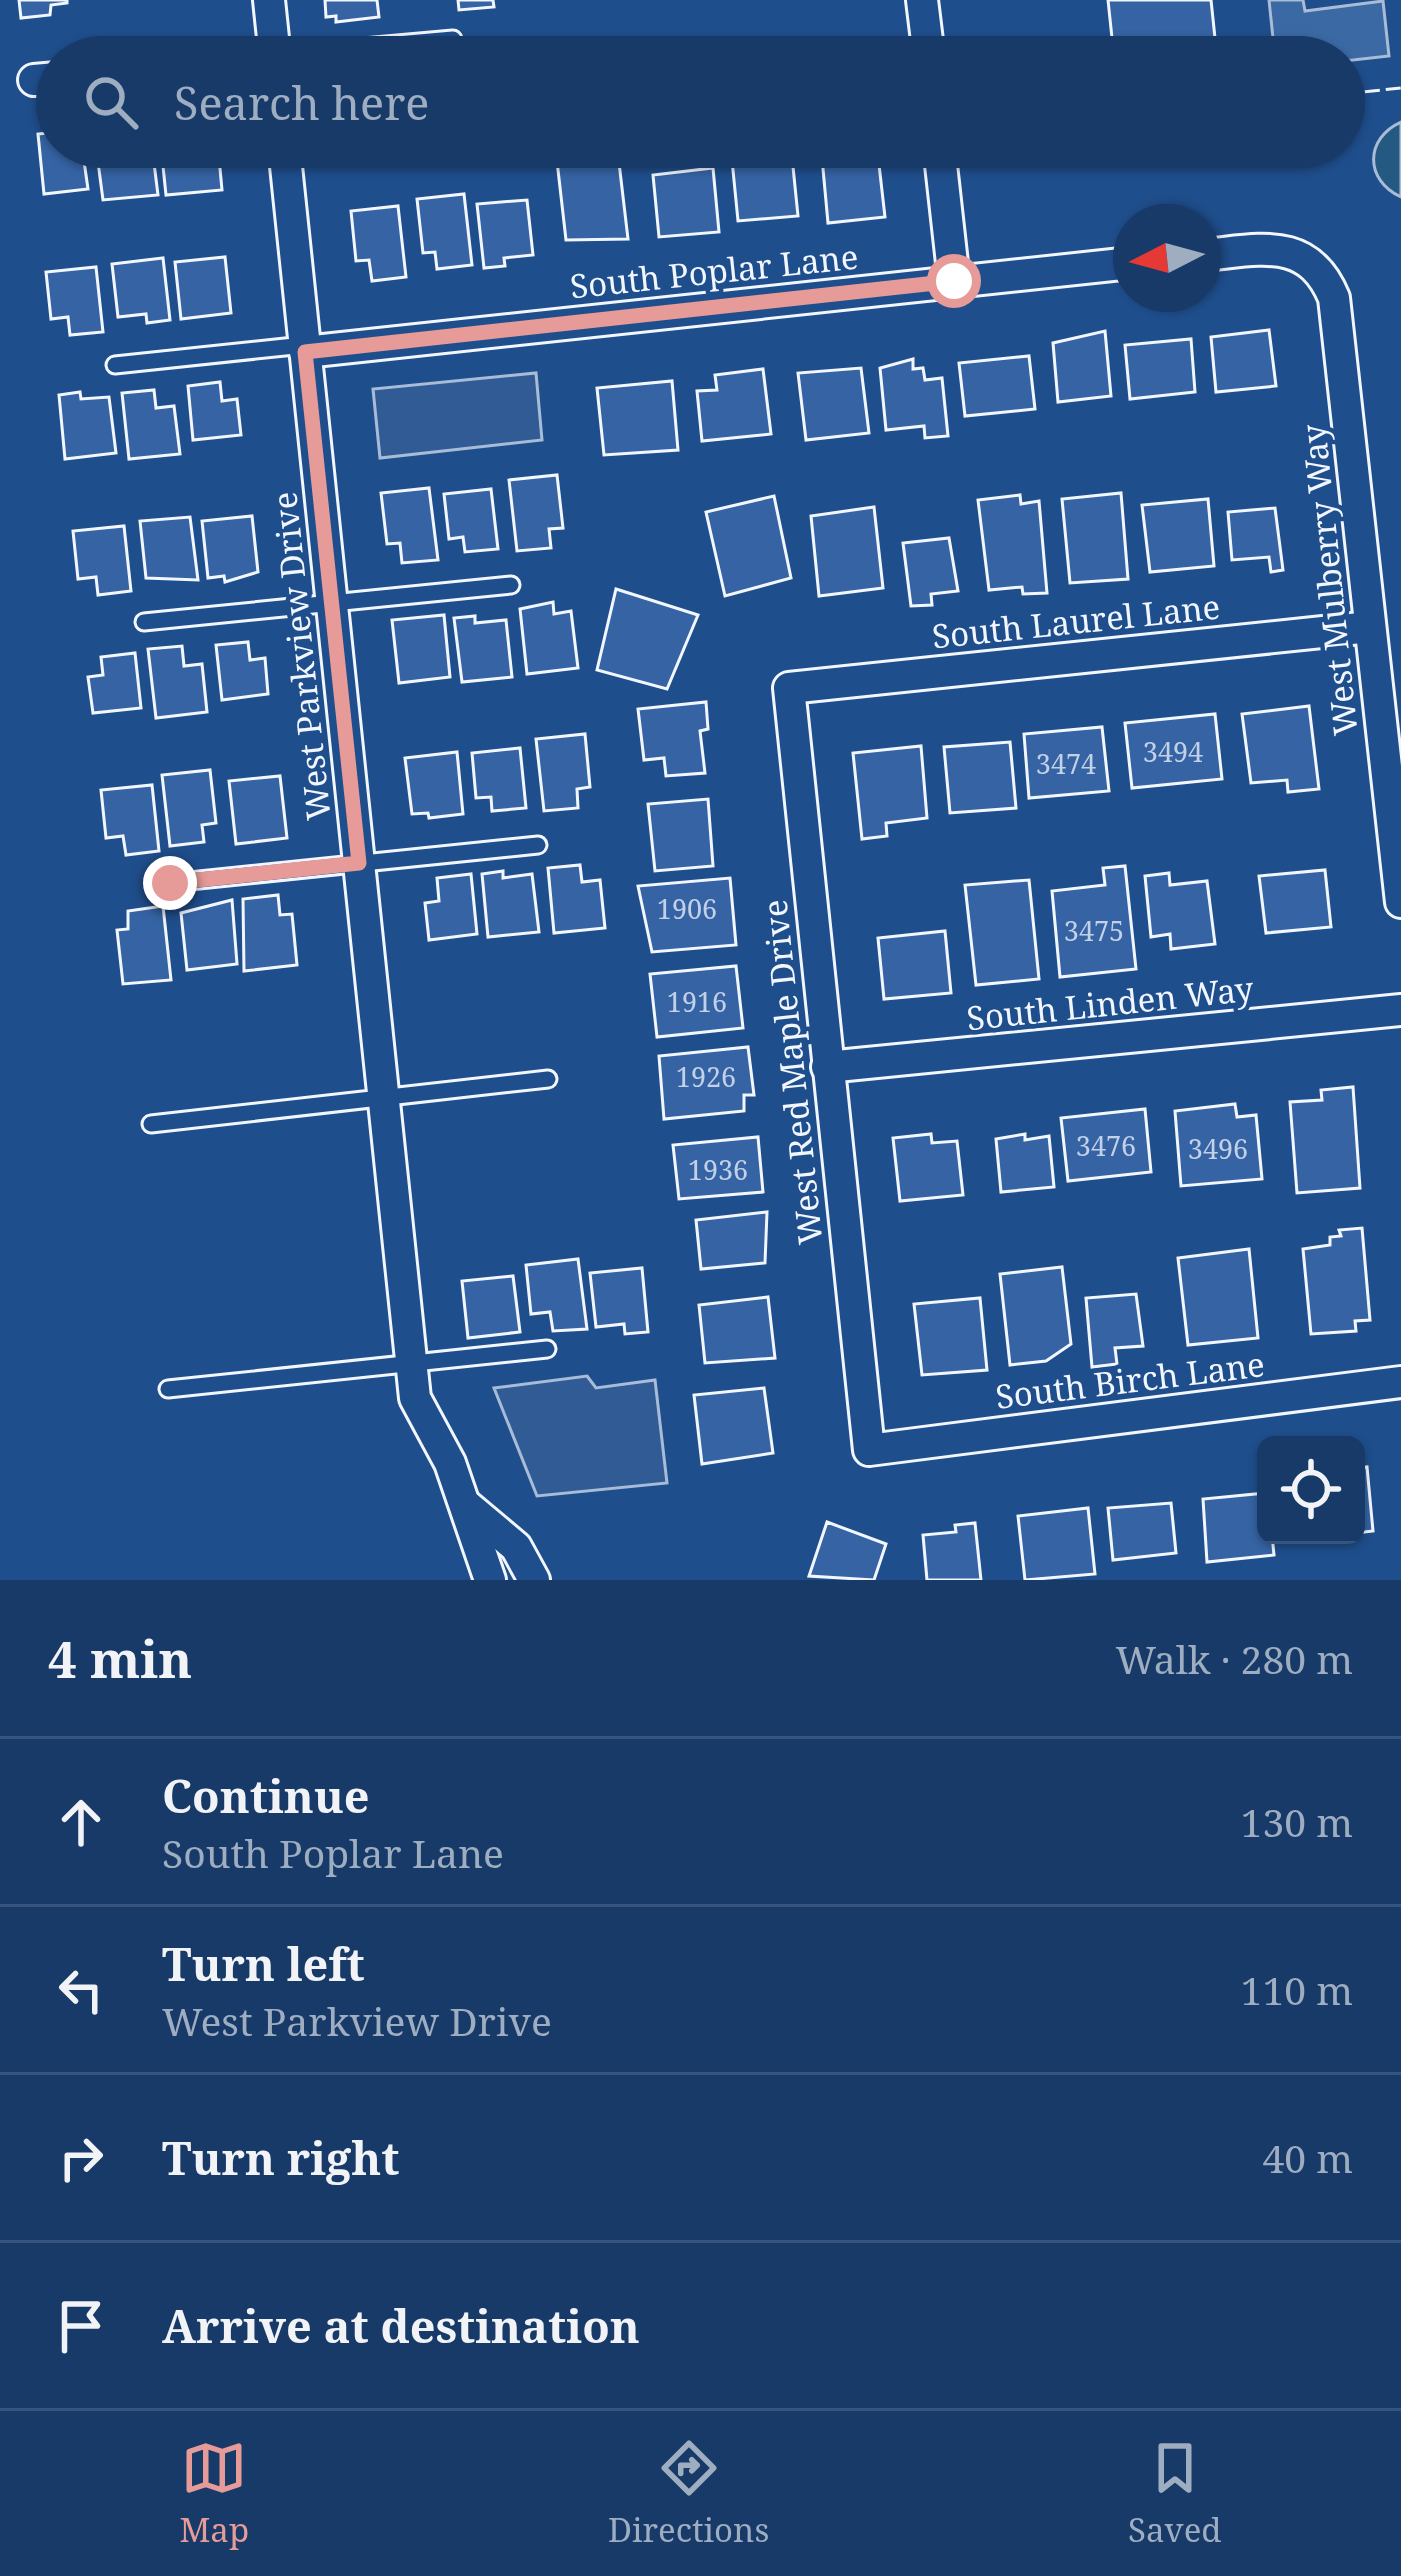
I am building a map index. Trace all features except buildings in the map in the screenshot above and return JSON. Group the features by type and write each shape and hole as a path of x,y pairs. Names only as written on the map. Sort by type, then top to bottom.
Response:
{"street":[{"path":"268,36 269,0"},
{"path":"922,0 926,36"},
{"name":"West Parkview Drive","path":"286,168 415,1398 466,1505 490,1580"},
{"path":"941,168 954,281"},
{"name":"West Mulberry Way","path":"1221,253 1264,249 1308,259 1323,272 1334,298 1401,902"},
{"name":"South Poplar Lane","path":"305,348 1113,265"},
{"name":"South Laurel Lane","path":"789,688 1370,627"},
{"name":"West Red Maple Drive","path":"789,688 869,1450"},
{"name":"South Linden Way","path":"827,1067 1401,1010"},
{"name":"South Birch Lane","path":"869,1450 1401,1382"},
{"name":"West Parkview Drive","path":"466,1505 516,1547 534,1580"}],"lane":[{"path":"115,364 305,348"},
{"path":"144,622 511,585"},
{"path":"170,883 538,845"},
{"path":"151,1124 382,1102 548,1079"},
{"path":"168,1389 547,1349"}],"shaded area":[{"path":"1269,0 1303,0 1305,11 1383,1 1389,56 1365,59 1365,36 1273,36"},
{"path":"1401,122 1401,197 1380,180 1374,159 1381,138"},
{"path":"536,373 542,440 380,458 373,389"},
{"path":"587,1376 596,1388 655,1380 667,1483 537,1496 494,1388"}],"fence":[{"path":"1365,92 1401,88"}],"route":[{"path":"170,883 359,863 305,352 954,281"}]}
